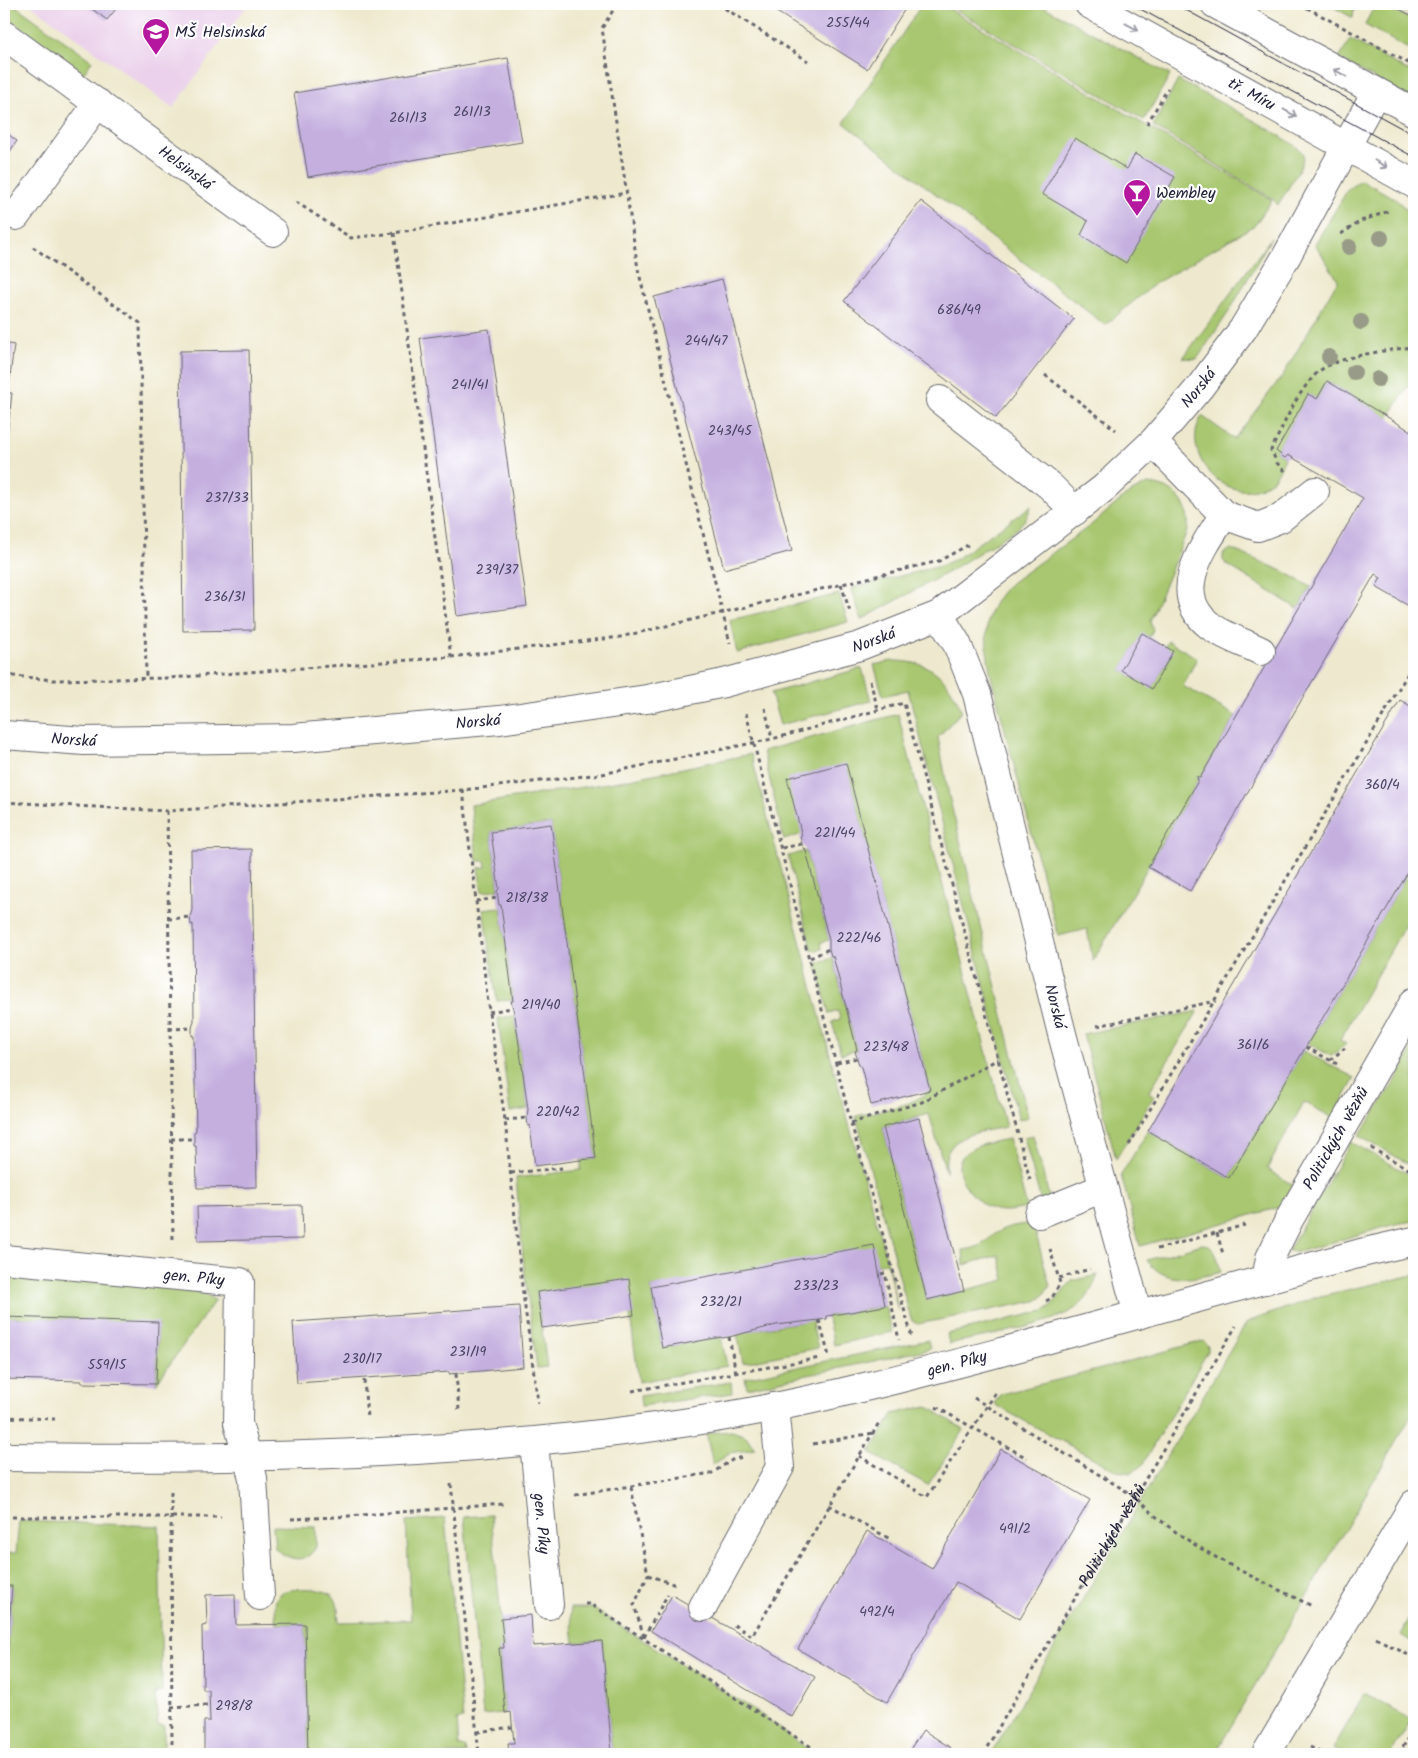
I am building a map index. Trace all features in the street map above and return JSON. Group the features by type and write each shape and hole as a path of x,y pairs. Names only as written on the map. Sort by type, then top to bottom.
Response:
{"street":[{"name":"tř. Míru","path":"1089,4 1347,145 1414,184"},
{"path":"1215,4 1414,112"},
{"name":"Helsinská","path":"4,35 274,232"},
{"name":"Norská","path":"4,735 84,741 293,738 518,717 647,698 724,683 860,646 939,615 1075,511 1153,442 1200,387 1229,349 1295,242 1376,92"},
{"path":"16,216 98,103"},
{"path":"940,400 1050,486 1075,511"},
{"path":"1153,442 1224,515 1258,527 1281,518 1313,493"},
{"path":"1224,515 1200,552 1190,578 1193,608 1209,625 1261,651"},
{"name":"Norská","path":"939,615 957,644 977,694 1062,1034 1138,1315"},
{"name":"Politických vězňů","path":"1266,1280 1270,1258 1290,1218 1414,1002"},
{"path":"1039,1214 1103,1188"},
{"path":"1138,1315 1414,1240"},
{"name":"gen. Píky","path":"4,1259 240,1282 238,1423 253,1478 260,1596"},
{"name":"gen. Píky","path":"4,1457 247,1458 534,1442 774,1407 939,1369 1138,1315"},
{"path":"703,1607 780,1466 774,1407"},
{"name":"gen. Píky","path":"534,1442 549,1605"},
{"path":"1266,1754 1414,1504"}],"path":[{"path":"618,4 602,28 638,268 724,613"},
{"path":"718,4 808,61"},
{"path":"1300,4 1414,66"},
{"path":"1147,124 1170,85"},
{"path":"296,201 351,238 394,233 626,193"},
{"path":"1295,242 1316,255 1361,221 1392,211"},
{"path":"394,233 451,656"},
{"path":"28,243 140,323 146,679"},
{"path":"1313,493 1277,463 1271,450 1303,390 1317,373 1334,364 1392,350 1414,347"},
{"path":"1045,375 1115,429 1121,421"},
{"path":"4,675 53,680 146,679 451,656 620,637 939,561 974,540"},
{"path":"1103,1188 1216,1001 1414,663"},
{"path":"4,802 167,812 463,790 602,774 772,739 904,703 1039,1214"},
{"path":"764,705 772,739"},
{"path":"754,742 851,1123 912,1338"},
{"path":"463,790 489,1012 505,1120 522,1286 538,1403 547,1402"},
{"path":"167,812 173,1276"},
{"path":"782,848 802,844"},
{"path":"476,901 498,898"},
{"path":"168,919 190,917"},
{"path":"810,958 829,949"},
{"path":"1062,1034 1216,1001"},
{"path":"489,1012 512,1008"},
{"path":"170,1029 192,1028"},
{"path":"1330,1060 1348,1045"},
{"path":"1306,1047 1320,1056"},
{"path":"837,1063 857,1058"},
{"path":"851,1123 922,1102 998,1059"},
{"path":"505,1120 527,1118"},
{"path":"171,1139 194,1139"},
{"path":"1362,1143 1414,1172"},
{"path":"511,1173 562,1168"},
{"path":"1152,1250 1217,1233 1225,1260"},
{"path":"1059,1278 1098,1267"},
{"path":"881,1274 885,1274 899,1340"},
{"path":"629,1392 828,1356 819,1320"},
{"name":"Politických vězňů","path":"984,1754 1236,1325"},
{"path":"729,1337 736,1373"},
{"path":"456,1374 459,1411"},
{"path":"364,1380 367,1418"},
{"path":"933,1404 973,1429 1027,1458"},
{"path":"703,1607 752,1636 859,1456 928,1497 986,1406 1134,1496 1146,1508 1206,1553 1414,1658"},
{"path":"812,1444 873,1433"},
{"path":"283,1519 453,1509 539,1501 712,1473 732,1460 749,1456"},
{"path":"631,1487 648,1575 634,1605 644,1637"},
{"path":"829,1505 892,1540"},
{"path":"453,1509 479,1754"},
{"path":"170,1516 172,1754"},
{"path":"4,1517 227,1517"},
{"path":"648,1575 673,1584"},
{"path":"644,1637 670,1589"},
{"path":"549,1605 590,1604 644,1637 822,1754"},
{"path":"171,1707 209,1705"},
{"path":"476,1732 512,1727"},
{"path":"1399,1754 1414,1728"}],"shaded area":[{"name":"MŠ Helsinská","path":"30,4 248,4 173,108"}],"green space":[{"path":"4,4 13,4 92,61 84,73 4,15"},
{"path":"922,4 941,4 1272,200 1255,225 1156,283 1105,325 844,123"},
{"path":"946,4 1039,4 1170,75 1144,120"},
{"path":"1328,4 1354,4 1353,18"},
{"path":"1375,4 1383,4 1414,21 1414,52 1365,25"},
{"path":"1350,39 1414,74 1414,100 1339,59"},
{"path":"1178,80 1267,128 1298,148 1303,154 1298,172 1278,205 1273,199 1153,126"},
{"path":"1361,180 1394,198 1414,216 1414,377 1388,418 1327,381 1317,399 1308,395 1276,451 1285,458 1274,478 1259,488 1243,490 1227,486 1214,477 1203,464 1197,448 1196,432 1202,416 1234,439 1283,375 1338,280 1315,244 1348,189"},
{"path":"1271,238 1230,310 1197,359 1183,358"},
{"path":"1148,484 1166,488 1179,498 1186,511 1188,529 1150,621 1153,630 1149,637 1142,634 1121,670 1152,688 1173,652 1164,647 1168,641 1197,658 1183,686 1236,716 1200,778 1196,777 1198,781 1093,961 1087,929 1058,936 991,676 987,650 987,626 995,603 1012,582 1091,525 1128,494"},
{"path":"1031,506 1027,517 1017,529 950,571 861,620 852,588 940,566 956,559"},
{"path":"1231,549 1285,572 1311,587 1298,609 1226,564 1223,560 1223,554"},
{"path":"839,594 848,622 737,653 730,620"},
{"path":"892,661 918,664 936,673 950,688 962,711 938,737 949,796 1028,1117 1019,1120 908,690 883,696 874,665"},
{"path":"862,668 871,701 780,725 771,693"},
{"path":"898,714 1006,1127 982,1131 959,1140 947,1154 946,1172 929,1114 883,1127 927,1300 1005,1280 999,1255 964,1265 963,1250 979,1246 1006,1228 1033,1223 1050,1286 1042,1297 1036,1301 918,1324 912,1321 910,1316 856,1116 905,1104 923,1096 930,1090 846,764 802,834 784,840 763,751"},
{"path":"751,754 835,1074 888,1264 898,1311 887,1263 651,1287 662,1348 721,1337 727,1366 639,1382 630,1315 537,1292 547,1367 537,1368 524,1267 516,1178 581,1170 581,1160 596,1158 551,824 491,832 499,889 482,892 478,868 486,867 485,861 477,861 471,805 620,781"},
{"path":"806,851 829,940 821,942 822,949 812,951 788,856"},
{"path":"1405,877 1414,883 1414,909 1340,1040 1346,1044 1331,1056 1308,1043"},
{"path":"501,907 513,1000 497,1001 483,909"},
{"path":"833,958 857,1050 841,1054 832,1022 840,1019 838,1011 829,1014 816,963"},
{"path":"1198,1011 1149,1092 1154,1096 1116,1159 1083,1034"},
{"path":"515,1016 528,1109 510,1112 498,1018"},
{"path":"1414,1045 1414,1167 1359,1136 1398,1077"},
{"path":"1303,1051 1355,1078 1333,1118 1304,1102 1267,1169 1294,1186 1284,1206 1140,1246 1121,1175 1148,1131 1229,1178"},
{"path":"1033,1135 1050,1200 1041,1202 1024,1137"},
{"path":"1009,1139 1027,1208 1001,1211 986,1206 973,1195 962,1180 959,1164 962,1157 971,1149 984,1144"},
{"path":"1351,1142 1414,1177 1414,1221 1395,1224 1302,1251 1288,1251"},
{"path":"1202,1244 1207,1245 1213,1250 1221,1272 1191,1278 1172,1277 1154,1268 1147,1260"},
{"path":"4,1274 199,1291 215,1300 156,1384 158,1323 4,1317"},
{"path":"1098,1275 1090,1293 1083,1302 1073,1310 1058,1317 1020,1329 949,1344 947,1334 1044,1311 1050,1307 1072,1281"},
{"path":"1414,1275 1414,1411 1215,1754 991,1754 1247,1322 1320,1296"},
{"path":"885,1306 892,1332 834,1345 827,1316"},
{"path":"811,1320 818,1348 743,1363 737,1333"},
{"path":"928,1340 930,1349 747,1388 745,1378"},
{"path":"1203,1341 1208,1346 1208,1351 1141,1467 1130,1473 1117,1471 997,1406 995,1403 1001,1394"},
{"path":"731,1382 732,1393 641,1406 640,1396"},
{"path":"927,1406 964,1430 928,1485 870,1453 893,1414"},
{"path":"732,1431 746,1436 755,1449 729,1453 713,1465 706,1433"},
{"path":"491,1515 504,1648 499,1649 505,1713 483,1715 464,1517"},
{"path":"445,1518 463,1719 457,1720 459,1747 465,1747 466,1754 308,1754 305,1624 277,1624 276,1600 279,1595 293,1590 320,1590 333,1596 335,1599 339,1622 411,1620 406,1521"},
{"path":"19,1521 159,1526 162,1692 155,1694 158,1725 164,1725 164,1754 4,1754 4,1708 12,1587 4,1586 4,1553 16,1553"},
{"path":"273,1526 316,1527 316,1547 307,1556 297,1559 291,1558 275,1548"},
{"path":"570,1608 592,1608 766,1718 814,1754 612,1754 602,1641 574,1643"},
{"path":"1414,1611 1414,1643 1401,1635"},
{"path":"1365,1693 1411,1720 1391,1754 1343,1754 1333,1749"}],"building":[{"path":"85,4 120,4 107,20"},
{"path":"764,4 897,4 905,9 867,69"},
{"path":"1390,4 1414,4 1414,17"},
{"path":"508,58 522,142 308,177 294,93"},
{"path":"4,131 17,141 4,160"},
{"path":"1075,138 1127,169 1135,154 1175,177 1126,263 1081,235 1088,221 1042,194"},
{"path":"921,201 1074,319 996,418 844,301"},
{"path":"722,279 792,551 724,569 654,297"},
{"path":"489,329 527,606 457,616 420,338"},
{"path":"4,343 14,345 8,393 12,393 7,437 4,437"},
{"path":"249,350 254,630 183,631 180,351"},
{"path":"1327,381 1414,433 1414,609 1376,587 1381,578 1375,574 1190,891 1148,867 1198,781 1197,776 1200,778 1363,498 1288,455 1285,458 1276,451 1308,394 1317,399"},
{"path":"1142,633 1173,651 1152,689 1121,670"},
{"path":"1400,700 1414,708 1414,862 1229,1178 1148,1131"},
{"path":"846,763 930,1090 871,1105 855,1051 857,1050 833,956 831,956 829,949 829,940 806,851 802,844 800,836 802,836 787,778"},
{"path":"551,824 596,1158 535,1166 530,1125 528,1126 528,1109 515,1016 511,1001 513,1001 501,905 499,905 497,891 499,889 491,832"},
{"path":"252,849 257,1187 197,1188 196,1146 194,1146 194,1132 196,1131 194,1036 192,1036 194,1021 193,924 191,925 190,917 192,910 191,850"},
{"path":"919,1118 964,1291 927,1300 883,1127"},
{"path":"302,1205 303,1239 198,1241 197,1207"},
{"path":"874,1245 885,1306 827,1316 827,1319 776,1325 729,1337 662,1348 651,1287"},
{"path":"629,1279 634,1315 542,1328 537,1292"},
{"path":"519,1306 523,1367 449,1374 449,1372 297,1383 293,1322"},
{"path":"4,1317 158,1322 156,1384 4,1379"},
{"path":"1001,1449 1090,1500 1020,1619 956,1582 887,1702 798,1649 867,1531 932,1569"},
{"path":"4,1586 12,1586 5,1686 4,1686"},
{"path":"235,1594 236,1625 305,1624 308,1754 204,1754 204,1721 210,1721 209,1690 203,1690 202,1626 207,1625 206,1595"},
{"path":"672,1595 815,1677 792,1717 651,1631"},
{"path":"531,1615 533,1646 602,1641 612,1754 509,1754 508,1743 514,1743 511,1712 505,1713 499,1648 504,1648 501,1618"},
{"path":"923,1730 951,1748 947,1754 907,1754"}],"tram line":[{"path":"1131,4 1414,157"},
{"path":"1175,4 1414,135"}],"place":[{"name":"MŠ Helsinská","path":"156,56"},
{"name":"Wembley","path":"1137,217"}]}
